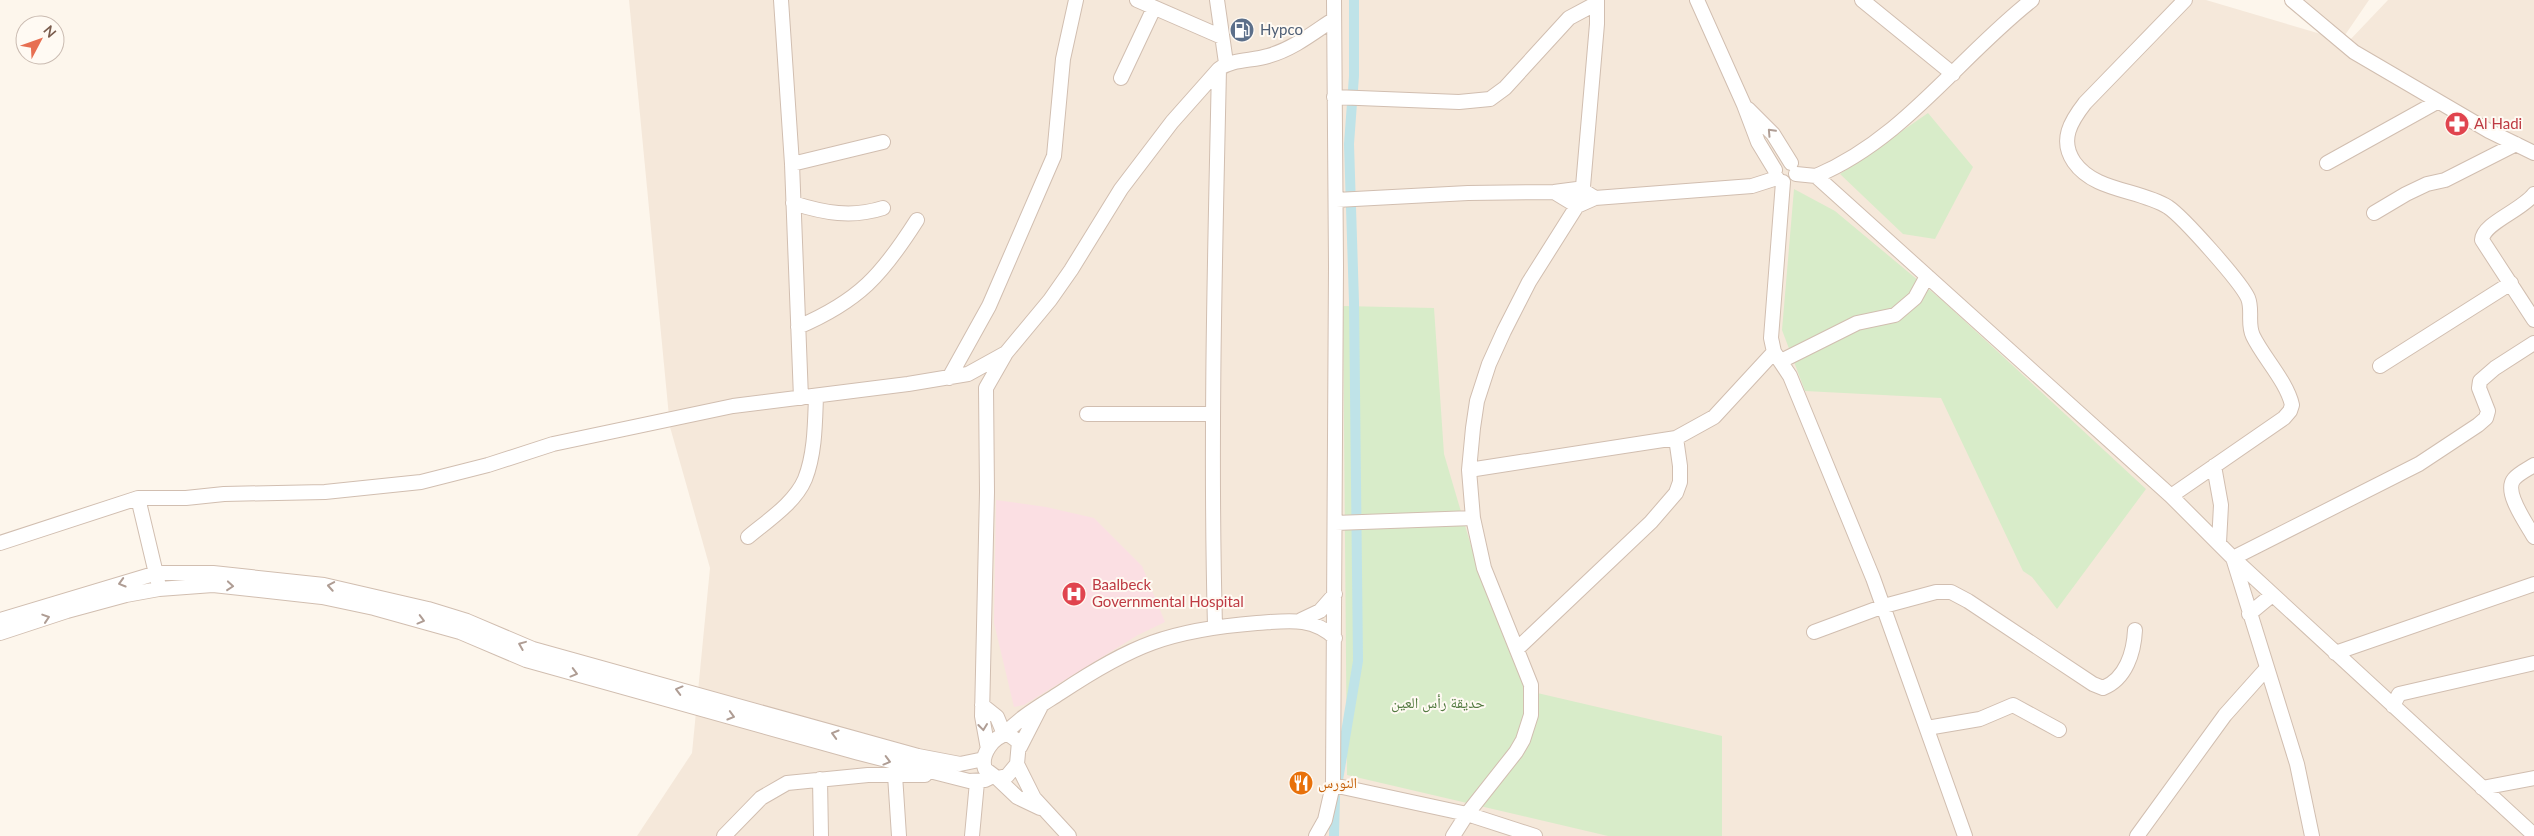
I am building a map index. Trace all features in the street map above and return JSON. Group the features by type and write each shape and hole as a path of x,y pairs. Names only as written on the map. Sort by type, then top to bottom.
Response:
{"street":[{"path":"781,0 792,164 801,398"},
{"path":"949,378 989,306 1054,156 1063,59 1076,0"},
{"path":"1137,0 1222,37"},
{"path":"1215,626 1212,414 1222,66 1222,37 1217,0"},
{"path":"1316,836 1324,820 1333,785 1334,594 1340,523 1349,199 1348,98 1334,19 1334,0"},
{"path":"1697,0 1744,105 1758,142 1778,177"},
{"path":"1862,0 1953,74"},
{"path":"1816,176 1845,163 1900,124 2032,0"},
{"path":"2171,496 2284,418 2292,408 2290,399 2252,333 2248,299 2232,276 2173,211 2158,202 2107,185 2086,174 2070,156 2066,141 2072,122 2096,90 2185,0"},
{"path":"2292,0 2354,52 2437,102 2534,153"},
{"path":"1348,98 1459,102 1490,100 1505,88 1569,18 1597,2 1598,24 1585,189 1529,282 1489,364 1477,401 1469,470 1473,518 1484,568 1531,685 1532,702 1528,728 1516,752 1467,814 1453,836"},
{"path":"1121,78 1154,8"},
{"path":"1569,18 1598,24"},
{"path":"1041,808 1016,796 985,769 986,754 983,727 987,708 986,388 1006,353 1050,300 1121,189 1172,122 1222,66 1281,52 1334,19"},
{"path":"2327,163 2437,102"},
{"path":"1349,199 1468,193 1554,192 1585,189 1752,186 1778,177 1791,181 1794,169 1773,134 1744,105"},
{"path":"792,164 883,142"},
{"path":"2374,214 2406,194 2427,184 2445,180 2516,144"},
{"path":"1964,836 1884,606 1790,376 1778,356 1772,325 1780,244 1778,177 1780,163 1816,176 2171,496 2272,595 2534,835"},
{"path":"1572,208 1585,189"},
{"path":"1554,192 1572,208"},
{"path":"2534,194 2518,210 2488,226 2482,235 2484,246 2534,320"},
{"path":"793,202 820,211 848,214 869,212 883,208"},
{"path":"798,327 827,315 872,281 892,259 917,220"},
{"path":"1469,470 1676,438 1714,416 1778,356 1857,323 1895,315 1915,298 1927,276"},
{"path":"2380,366 2510,283"},
{"path":"2233,558 2419,464 2478,425 2486,418 2488,411 2479,388 2480,381 2495,368 2534,344"},
{"path":"0,542 138,498 186,498 224,494 325,492 421,482 488,465 553,444 733,406 968,374 1006,353"},
{"path":"968,374 986,388"},
{"path":"748,537 790,500 804,480 815,431 816,396"},
{"path":"1087,414 1212,414"},
{"path":"1517,649 1650,522 1676,493 1680,482 1680,466 1676,438"},
{"path":"2534,465 2514,479 2511,486 2514,501 2534,537"},
{"path":"2214,466 2221,505 2220,543"},
{"path":"138,498 157,573 159,589"},
{"path":"1340,523 1473,518"},
{"path":"2233,558 2297,764 2312,836"},
{"path":"0,620 157,573 213,572 259,576 363,593 466,621 533,649 793,728"},
{"path":"2335,653 2534,584"},
{"path":"0,633 67,611 126,595 159,589 213,585 322,597 374,608 460,632 526,660 930,765 977,782 1007,776 1017,764 1020,747 1041,706"},
{"path":"1814,632 1884,606 1936,592 1951,592 2093,684 2103,688 2113,682 2127,665 2134,644 2135,630"},
{"path":"1301,620 1320,610 1334,594"},
{"path":"2249,614 2272,595"},
{"path":"930,765 960,764 986,754 998,737 1005,734 1025,715 1123,653 1168,636 1215,626 1301,620 1320,626 1335,638"},
{"path":"2393,706 2399,694 2534,663"},
{"path":"2137,836 2225,715 2267,668"},
{"path":"1927,728 1980,719 2013,705 2059,730"},
{"path":"987,708 1008,717 1025,715"},
{"path":"987,708 1000,722 1005,734 1016,738 1020,747"},
{"path":"1017,764 1027,787 1041,808 1069,836"},
{"path":"724,836 741,816 774,788 787,782 895,775 924,776 930,765"},
{"path":"895,775 899,836"},
{"path":"2482,788 2534,778"},
{"path":"820,779 821,836"},
{"path":"972,836 977,782"},
{"path":"1333,785 1452,810 1534,836"}],"shaded area":[{"path":"629,0 2206,0 2348,42 2388,0 2534,0 2534,836 637,836 692,753 710,568 670,427"},
{"path":"2296,0 2369,0 2343,38"},
{"name":"Baalbeck Governmental Hospital","path":"996,500 1046,507 1094,518 1142,566 1165,622 1138,635 1024,705 1014,707 994,623"}],"green space":[{"path":"1928,113 1973,167 1935,239 1903,234 1840,174"},
{"path":"1794,189 1835,211 1943,301 2146,489 2057,609 2032,577 2023,571 1941,398 1805,391 1782,330"},
{"name":"حديقة رأس العين","path":"1343,306 1434,308 1444,454 1482,583 1533,692 1722,736 1722,836 1608,836 1347,775"}],"waterway":[{"path":"1338,780 1358,661 1354,302 1349,144 1354,76 1354,0"},
{"path":"1334,836 1335,797"}],"place":[{"name":"Hypco","path":"1242,30"},
{"name":"Al Hadi","path":"2457,124"},
{"name":"Baalbeck Governmental Hospital","path":"1074,594"},
{"name":"النورس","path":"1301,783"}]}
